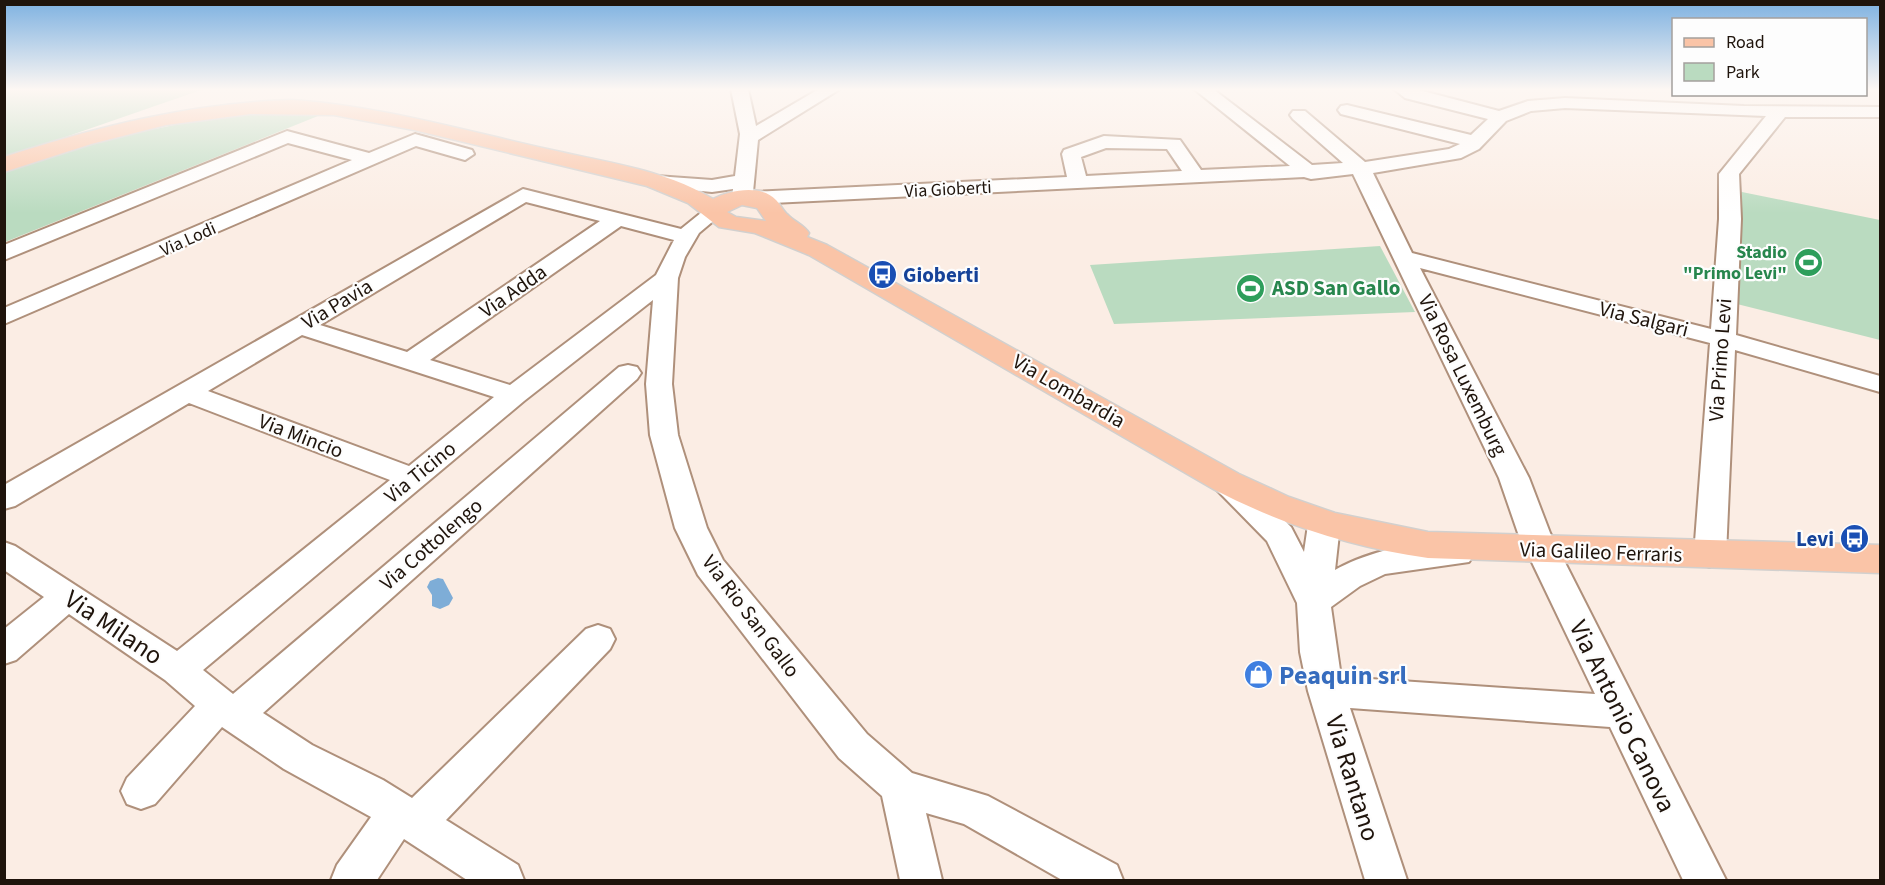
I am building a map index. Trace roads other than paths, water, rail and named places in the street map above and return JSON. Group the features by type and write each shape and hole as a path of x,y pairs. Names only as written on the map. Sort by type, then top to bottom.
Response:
{"main road":[{"name":"Via Lombardia","path":"4,165 117,130"},
{"name":"Via Lombardia","path":"440,130 739,201 818,250 1227,482 1269,503 1324,525"},
{"name":"Via Lombardia","path":"739,201 721,220 761,227 818,250"},
{"name":"Via Galileo Ferraris","path":"1324,525 1419,544 1527,550 1881,560"}],"street":[{"path":"664,185 674,180 716,188 739,201 748,138 747,130"},
{"path":"748,138 761,130"},
{"path":"1256,130 1311,173"},
{"path":"1316,130 1361,170"},
{"path":"1428,130 1475,142"},
{"name":"Via Gioberti","path":"739,201 794,200 817,195 1361,170 1454,154 1475,142 1487,130"},
{"name":"Via Primo Levi","path":"1710,555 1730,219 1729,174 1764,130"},
{"path":"4,252 287,137 370,159"},
{"name":"Via Lodi","path":"4,317 415,140 465,154"},
{"path":"1078,183 1071,154 1104,142 1173,144 1197,178"},
{"name":"Via Rosa Luxemburg","path":"1361,170 1514,478 1527,550"},
{"name":"Via Pavia","path":"4,499 523,195 688,237"},
{"name":"Via Rio San Gallo","path":"739,201 692,230 674,257 666,278 659,384 663,425 691,528 710,567 853,746 900,787 974,809 1102,880"},
{"name":"Via Adda","path":"410,362 617,219"},
{"path":"688,237 740,223"},
{"name":"Via Salgari","path":"1406,258 1722,339 1881,384"},
{"name":"Via Ticino","path":"178,670 514,396 666,278"},
{"path":"299,326 514,396"},
{"name":"Via Cottolengo","path":"227,710 628,373"},
{"name":"Via Mincio","path":"188,393 414,478"},
{"name":"Via Rantano","path":"1227,482 1280,535 1314,603"},
{"name":"Via Rantano","path":"1324,525 1314,603 1318,652 1326,691 1386,880"},
{"path":"1314,603 1348,577 1375,563 1403,558 1527,550"},
{"name":"Via Antonio Canova","path":"1527,550 1622,712 1705,880"},
{"name":"Via Milano","path":"4,554 178,670 227,710 298,757 369,793 503,880"},
{"path":"4,650 68,596"},
{"path":"352,880 407,818 598,639"},
{"path":"1326,691 1622,712"},
{"path":"141,791 227,710"},
{"path":"900,787 921,880"}],"water":[{"path":"443,579 453,598 449,605 440,609 432,606 432,595 427,587 430,581"}],"place":[{"name":"Stadio \"Primo Levi\"","path":"1808,262"},
{"name":"Gioberti","path":"882,275"},
{"name":"ASD San Gallo","path":"1251,288"},
{"name":"Levi","path":"1855,539"},
{"name":"Peaquin srl","path":"1258,675"}]}
